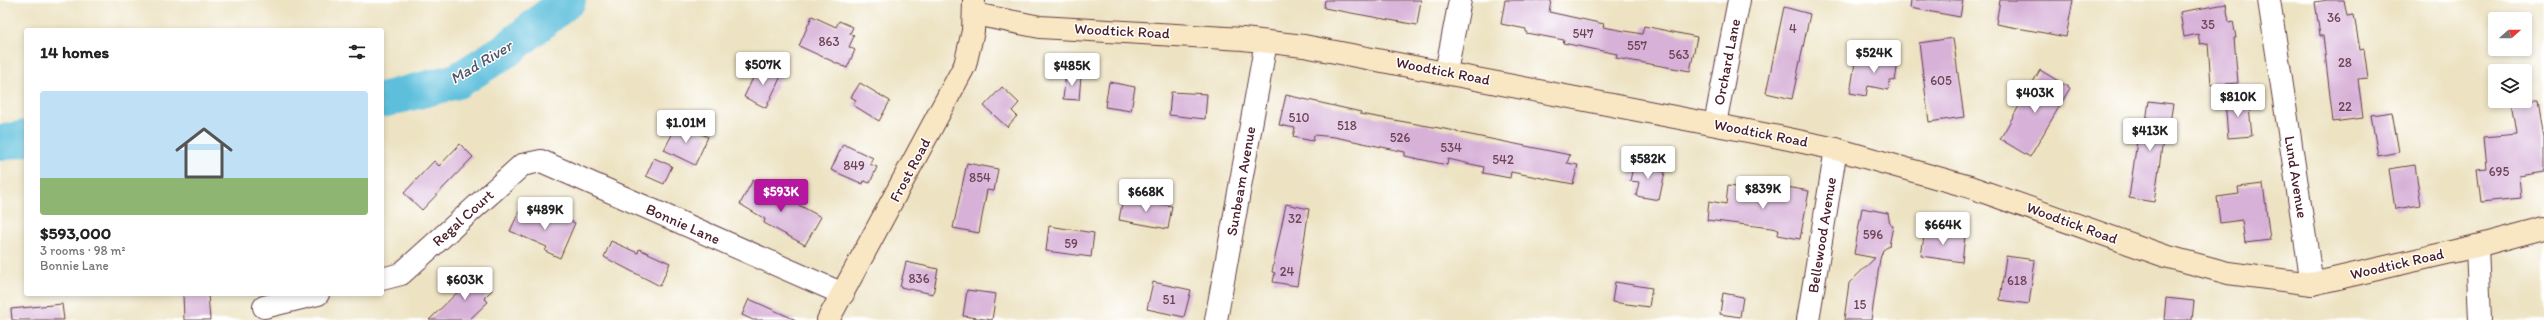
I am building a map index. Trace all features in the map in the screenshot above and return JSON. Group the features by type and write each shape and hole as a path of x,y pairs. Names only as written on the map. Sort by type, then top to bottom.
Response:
{"main road":[{"name":"Woodtick Road","path":"974,7 1040,27 1266,42 1335,51 1715,124 1836,149 1970,187 2165,256 2228,273 2312,284 2477,246 2544,228"},
{"name":"Frost Road","path":"828,320 965,65 970,46 974,7"}],"street":[{"path":"1446,72 1460,0"},
{"name":"Orchard Lane","path":"1715,124 1740,0"},
{"name":"Lund Avenue","path":"2269,0 2312,284"},
{"name":"Sunbeam Avenue","path":"1216,320 1266,42"},
{"name":"Bellewood Avenue","path":"1808,320 1836,149"},
{"name":"Bonnie Lane","path":"522,165 541,161 843,294"},
{"name":"Regal Court","path":"384,278 401,274 522,165"},
{"path":"2477,246 2480,320"},
{"path":"264,307 310,296"}],"building":[{"path":"1325,0 1421,0 1417,25 1324,8"},
{"path":"1505,0 1551,0 1549,12 1604,24 1603,27 1642,34 1644,26 1697,37 1690,71 1616,58 1617,54 1563,43 1564,40 1526,33 1526,29 1501,24"},
{"path":"1911,0 1963,0 1960,17 1910,8"},
{"path":"2000,0 2073,0 2066,37 1996,24"},
{"path":"2344,0 2347,16 2354,15 2360,50 2364,49 2368,78 2358,79 2363,118 2333,122 2323,36 2320,36 2315,2"},
{"path":"2226,4 2229,22 2233,21 2236,38 2234,38 2238,83 2211,85 2208,43 2200,44 2198,34 2184,37 2180,12"},
{"path":"1784,7 1810,14 1792,99 1766,93"},
{"path":"812,16 836,27 839,21 853,27 850,34 854,36 849,47 855,50 847,68 799,46"},
{"path":"1953,38 1964,117 1929,122 1919,43"},
{"path":"1881,53 1899,56 1895,81 1890,80 1888,90 1868,86 1866,96 1850,93 1856,57 1879,61"},
{"path":"760,63 782,74 766,108 744,97"},
{"path":"2040,70 2070,88 2030,157 2000,139"},
{"path":"1066,74 1081,76 1079,100 1063,99"},
{"path":"1109,82 1135,87 1131,111 1105,107"},
{"path":"860,83 890,101 879,121 853,105 856,100 851,97"},
{"path":"1002,87 1019,103 1012,111 1017,116 1007,127 984,106"},
{"path":"1171,92 1207,94 1205,119 1169,115"},
{"path":"1286,95 1361,112 1360,114 1456,131 1570,155 1567,163 1578,165 1573,184 1511,172 1510,178 1483,173 1484,167 1448,159 1447,165 1405,156 1405,152 1335,137 1314,135 1313,141 1293,137 1295,128 1279,125"},
{"path":"2248,98 2252,136 2228,138 2225,100"},
{"path":"2149,101 2173,104 2169,128 2165,127 2154,202 2129,198 2138,134 2144,135"},
{"path":"2532,101 2538,101 2544,137 2544,172 2519,176 2521,198 2481,202 2477,169 2487,168 2484,137 2517,134 2513,108 2532,108"},
{"path":"2392,112 2399,152 2378,156 2371,115"},
{"path":"678,123 708,137 695,165 664,150"},
{"path":"460,144 473,157 422,210 404,193 434,161 439,166"},
{"path":"843,144 873,158 870,164 877,167 870,183 864,181 863,184 831,170"},
{"path":"654,158 672,166 664,184 646,176"},
{"path":"1634,162 1657,166 1656,170 1665,172 1659,200 1636,196 1639,182 1630,181"},
{"path":"967,163 998,169 994,191 987,190 979,233 953,228"},
{"path":"2415,165 2421,205 2395,209 2389,169"},
{"path":"753,180 821,217 805,245 764,223 765,219 740,204"},
{"path":"2263,184 2270,240 2245,243 2242,220 2220,223 2217,197 2239,194 2238,187"},
{"path":"1728,186 1786,193 1787,187 1809,191 1800,239 1778,235 1779,229 1707,220 1709,201 1726,204"},
{"path":"1123,197 1172,206 1168,229 1119,220"},
{"path":"1286,204 1309,209 1297,286 1273,282 1275,273 1272,272"},
{"path":"1862,208 1888,213 1890,225 1893,226 1889,246 1883,250 1880,259 1871,320 1844,320 1849,283 1875,258 1854,254"},
{"path":"520,210 541,219 545,210 575,223 560,258 545,251 547,247 510,231"},
{"path":"1049,226 1094,233 1091,257 1046,251"},
{"path":"1925,230 1965,236 1962,262 1921,256"},
{"path":"611,241 638,253 639,249 670,263 660,286 604,257"},
{"path":"2006,256 2035,260 2029,304 2000,300"},
{"path":"906,262 938,269 933,294 900,287"},
{"path":"473,272 492,290 484,298 488,302 469,320 429,320 464,286 461,283"},
{"path":"1153,282 1191,290 1184,317 1147,309"},
{"path":"1615,282 1652,288 1649,307 1612,302"},
{"path":"967,290 996,294 992,320 963,316"},
{"path":"1723,293 1743,297 1740,317 1720,314"},
{"path":"183,296 208,296 210,320 184,320"},
{"path":"2166,298 2194,301 2192,320 2164,320"},
{"path":"749,299 796,320 753,320 742,315"},
{"path":"62,304 64,320 12,320 11,309"}],"waterway":[{"name":"Mad River","path":"384,99 457,81 508,49 568,0"},
{"name":"Mad River","path":"0,143 24,138"}]}
